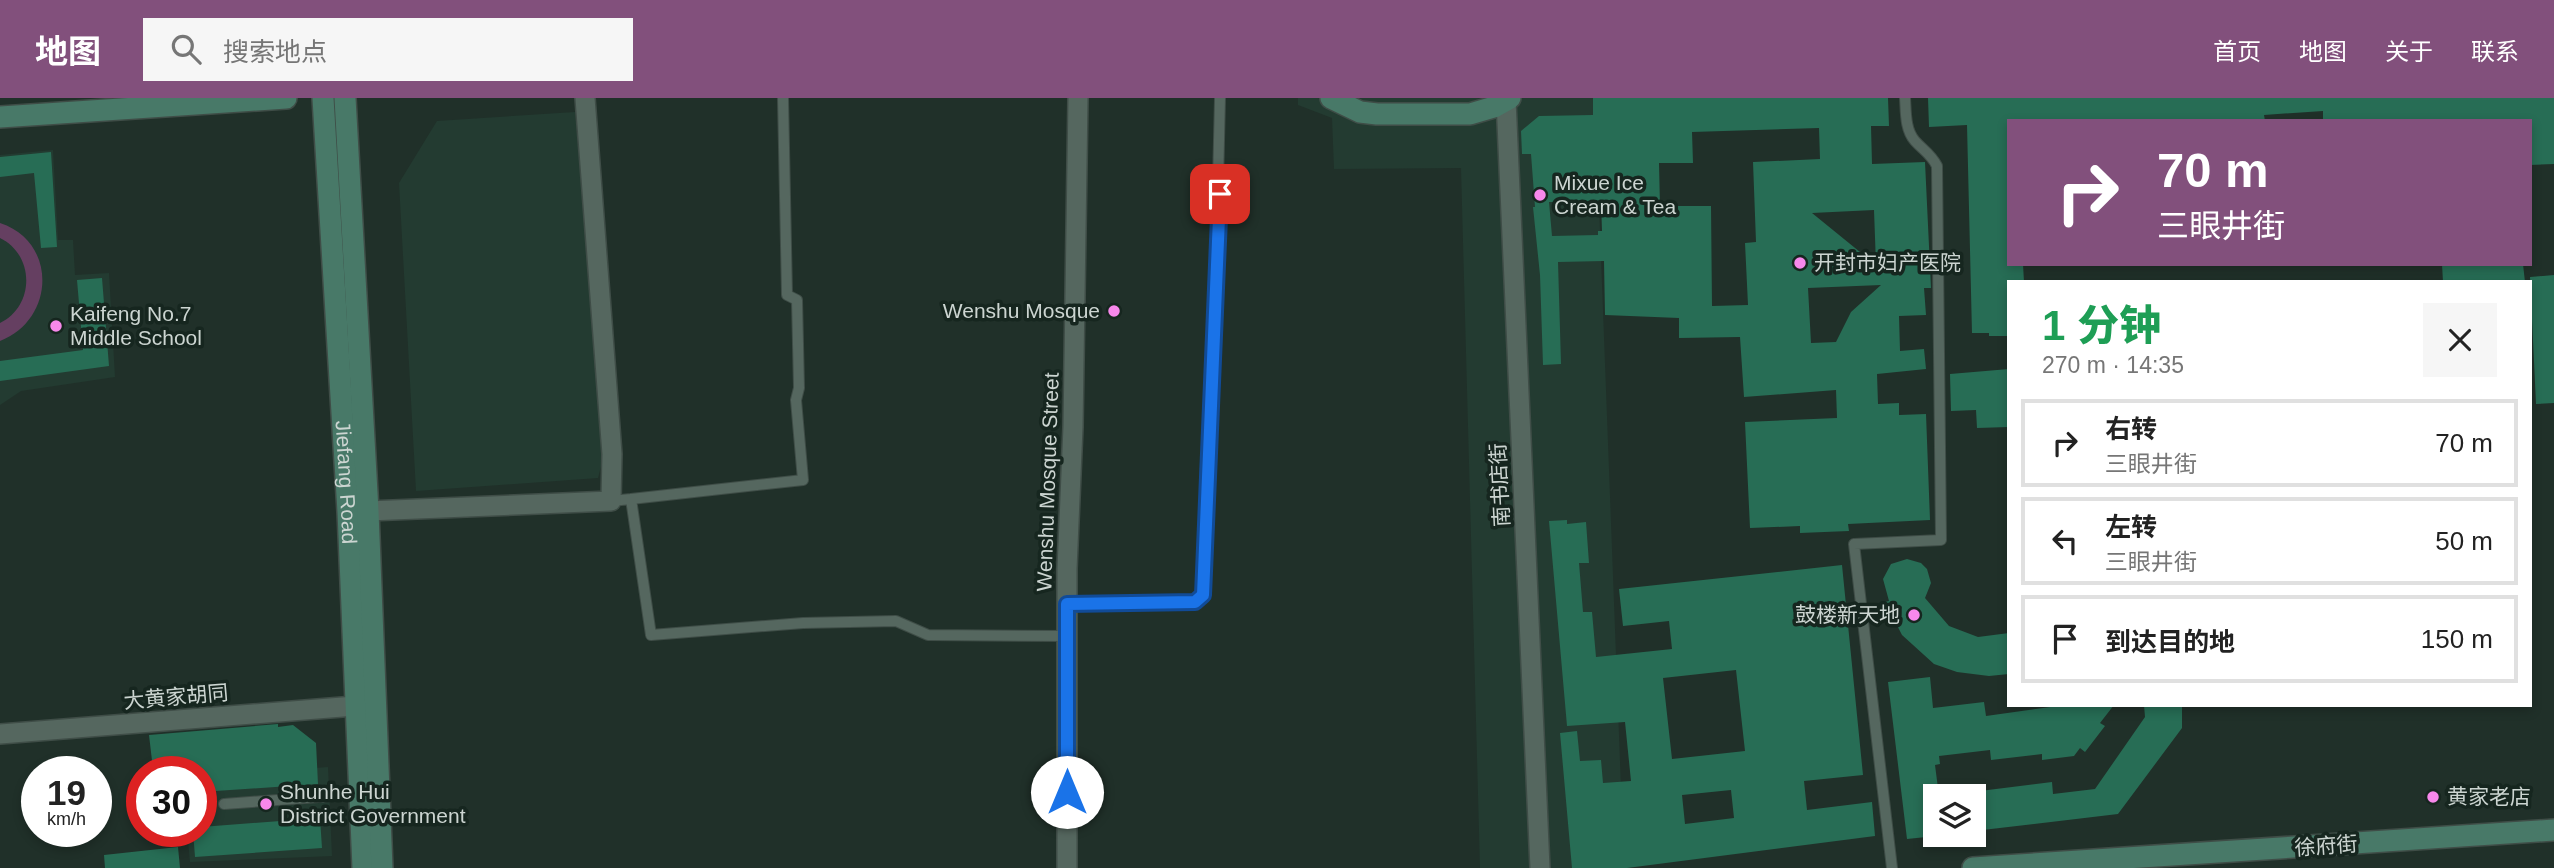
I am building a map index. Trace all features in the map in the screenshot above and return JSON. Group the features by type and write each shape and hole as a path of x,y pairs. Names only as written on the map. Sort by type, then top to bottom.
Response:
{"main road":[{"path":"0,117 286,98"},
{"name":"Jiefang Road","path":"323,98 348,512 363,868"},
{"name":"Jiefang Road","path":"345,98 368,511 382,868"},
{"path":"1331,98 1360,112 1377,114 1470,114 1508,99"},
{"name":"徐府街","path":"1973,868 2554,830"}],"street":[{"path":"368,511 611,500 612,454 584,98"},
{"name":"Wenshu Mosque Street","path":"1067,868 1067,604 1078,98"},
{"name":"南书店街","path":"1508,99 1540,868"},
{"name":"大黄家胡同","path":"0,734 355,706"}],"lane":[{"path":"611,500 803,480 796,400 799,388 797,300 787,295 783,98"},
{"path":"1067,604 1195,602 1203,595 1206,462 1213,393 1220,98"},
{"path":"1892,868 1854,544 1941,540 1941,331 1937,166 1930,153 1914,141 1906,124 1905,98"},
{"path":"631,499 651,635 803,623 896,621 928,635 1068,636"},
{"path":"224,804 360,794"}],"shaded area":[{"path":"1298,98 1595,98 1624,868 1480,868 1461,168 1334,169 1332,118 1298,105"},
{"path":"575,112 606,446 598,478 416,491 399,183 437,121"},
{"name":"Kaifeng No.7 Middle School","path":"53,150 58,240 73,240 75,275 109,273 115,377 21,391 0,405 0,155"},
{"path":"0,223 19,233 32,246 40,263 42,281 39,299 31,316 18,331 0,341 0,323 20,305 26,280 20,256 0,238"},
{"name":"Shunhe Hui District Government","path":"328,767 332,856 190,862 189,847 217,847 217,776"}],"building":[{"path":"1593,98 1888,98 1889,126 1871,126 1872,164 1925,162 1931,288 1924,288 1926,315 1899,316 1900,351 1924,349 1926,369 1877,374 1878,404 1899,403 1899,415 1926,414 1930,520 1848,524 1849,531 1800,533 1800,526 1750,528 1745,422 1837,418 1836,390 1744,397 1740,337 1679,338 1679,318 1605,315 1604,261 1558,262 1561,364 1543,365 1540,275 1531,154 1522,154 1521,131 1539,116 1593,115","holes":["1819,128 1820,159 1753,162 1756,242 1745,243 1748,305 1712,306 1711,206 1660,206 1659,163 1693,163 1692,132","1549,202 1601,202 1602,231 1598,231 1598,235 1552,236","1874,210 1876,265 1812,213","1881,285 1851,312 1836,342 1811,343 1808,288"]},
{"path":"1928,98 2554,98 2554,164 2532,165 2532,119 2323,119 2323,111 2264,115 2265,119 2007,119 2007,266 2023,266 2024,280 2007,280 2007,336 1989,336 1989,333 1972,333 1967,125 1929,127"},
{"path":"51,152 57,247 41,248 34,173 0,177 0,157"},
{"path":"2442,266 2523,266 2525,280 2443,280"},
{"path":"2554,275 2554,403 2536,404 2530,277"},
{"path":"102,278 109,366 0,381 0,361 83,350 77,280"},
{"path":"2007,369 2007,427 1977,428 1976,410 1951,411 1950,374"},
{"path":"1567,520 1567,524 1586,522 1589,563 1579,563 1583,612 1592,612 1596,657 1672,649 1669,621 1623,626 1619,589 1842,565 1863,775 1804,781 1807,810 1872,802 1875,836 1627,868 1572,868 1560,733 1577,731 1580,761 1601,760 1603,783 1631,781 1625,722 1567,726 1549,521","holes":["1736,670 1745,751 1672,759 1663,678","1731,790 1734,818 1685,824 1682,795"]},
{"name":"鼓楼新天地","path":"1907,559 1921,563 1927,569 1931,583 1925,598 1949,626 1978,637 2007,633 2007,674 1989,676 1957,672 1934,664 1902,635 1885,602 1889,601 1883,579 1891,564"},
{"path":"1930,677 1933,708 1984,702 1986,716 2051,707 2112,707 2100,723 2105,726 2085,752 2080,748 2074,756 2042,760 2042,754 1991,760 1990,750 1939,756 1940,764 1935,765 1937,784 1923,784 1923,837 1907,839 1888,682"},
{"path":"2144,707 2182,707 2182,728 2118,814 1986,830 1986,790 2052,782 2053,794 2095,789 2145,717"},
{"path":"293,725 316,743 318,784 217,791 217,756 151,756 149,735"},
{"path":"320,818 322,848 195,857 194,847 217,847 217,826"},
{"path":"178,847 180,868 105,868 104,855"}],"place":[{"name":"Mixue Ice Cream & Tea","path":"1540,195"},
{"name":"开封市妇产医院","path":"1800,263"},
{"name":"Wenshu Mosque","path":"1114,311"},
{"name":"Kaifeng No.7 Middle School","path":"56,326"},
{"name":"鼓楼新天地","path":"1914,615"},
{"name":"黄家老店","path":"2433,797"},
{"name":"Shunhe Hui District Government","path":"266,804"}],"route":[{"path":"1067,792 1067,604 1195,602 1203,595 1206,462 1213,393 1212,350 1220,194"}]}
